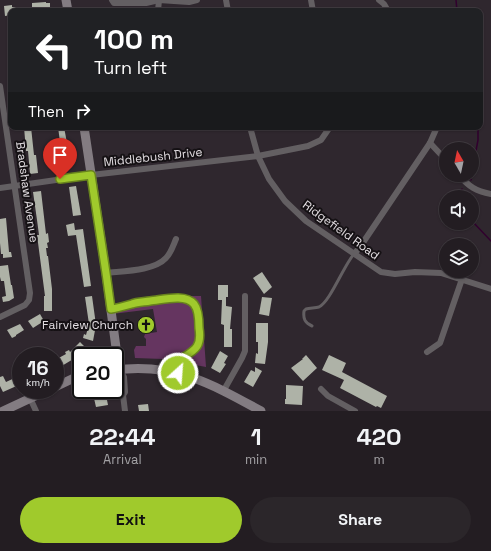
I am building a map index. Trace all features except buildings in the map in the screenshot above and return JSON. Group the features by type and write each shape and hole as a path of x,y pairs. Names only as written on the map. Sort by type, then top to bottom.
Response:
{"street":[{"path":"112,0 114,3 146,3 159,0 189,2 197,0"},
{"path":"379,0 386,8"},
{"name":"Bradshaw Avenue","path":"0,86 30,293 29,300 25,305 0,317"},
{"path":"84,130 106,273 115,347"},
{"name":"Ridgefield Road","path":"251,130 258,156 269,179 286,202 306,221 381,272 395,274 415,272 441,273 491,289"},
{"name":"Middlebush Drive","path":"0,188 91,175 258,156 308,146 321,140 328,130"},
{"path":"355,253 430,143 436,130"},
{"path":"430,143 439,153"},
{"path":"465,182 470,187 491,194"},
{"path":"106,273 154,266 165,259 172,250 176,239"},
{"path":"427,352 440,343 462,279"},
{"path":"224,390 242,358 244,351 245,296"},
{"path":"124,369 148,369 178,373 224,390 261,411"},
{"path":"124,377 124,394"},
{"path":"321,389 328,396 355,411"},
{"path":"3,411 28,399"},
{"path":"30,399 36,411"},
{"path":"124,399 125,411"}],"lane":[{"path":"312,326 307,324 305,321 304,312 306,309 322,305 339,279 350,258 355,253"},
{"path":"111,309 133,303 175,298 190,300 196,309 200,342 196,349 181,359 178,373"}],"shaded area":[{"path":"188,296 201,296 206,367 163,359 135,358 134,350 136,346 146,346 146,339 144,337 145,334 157,332 153,309 112,314 111,305"}],"waterway":[{"path":"456,0 457,8"},
{"path":"478,130 478,142"},
{"path":"479,228 491,241"}],"place":[{"name":"Fairview Church","path":"146,325"}],"route":[{"path":"60,179 91,175 111,309 133,303 175,298 190,300 194,305 198,320 200,342 196,349 181,359 178,373"}]}
